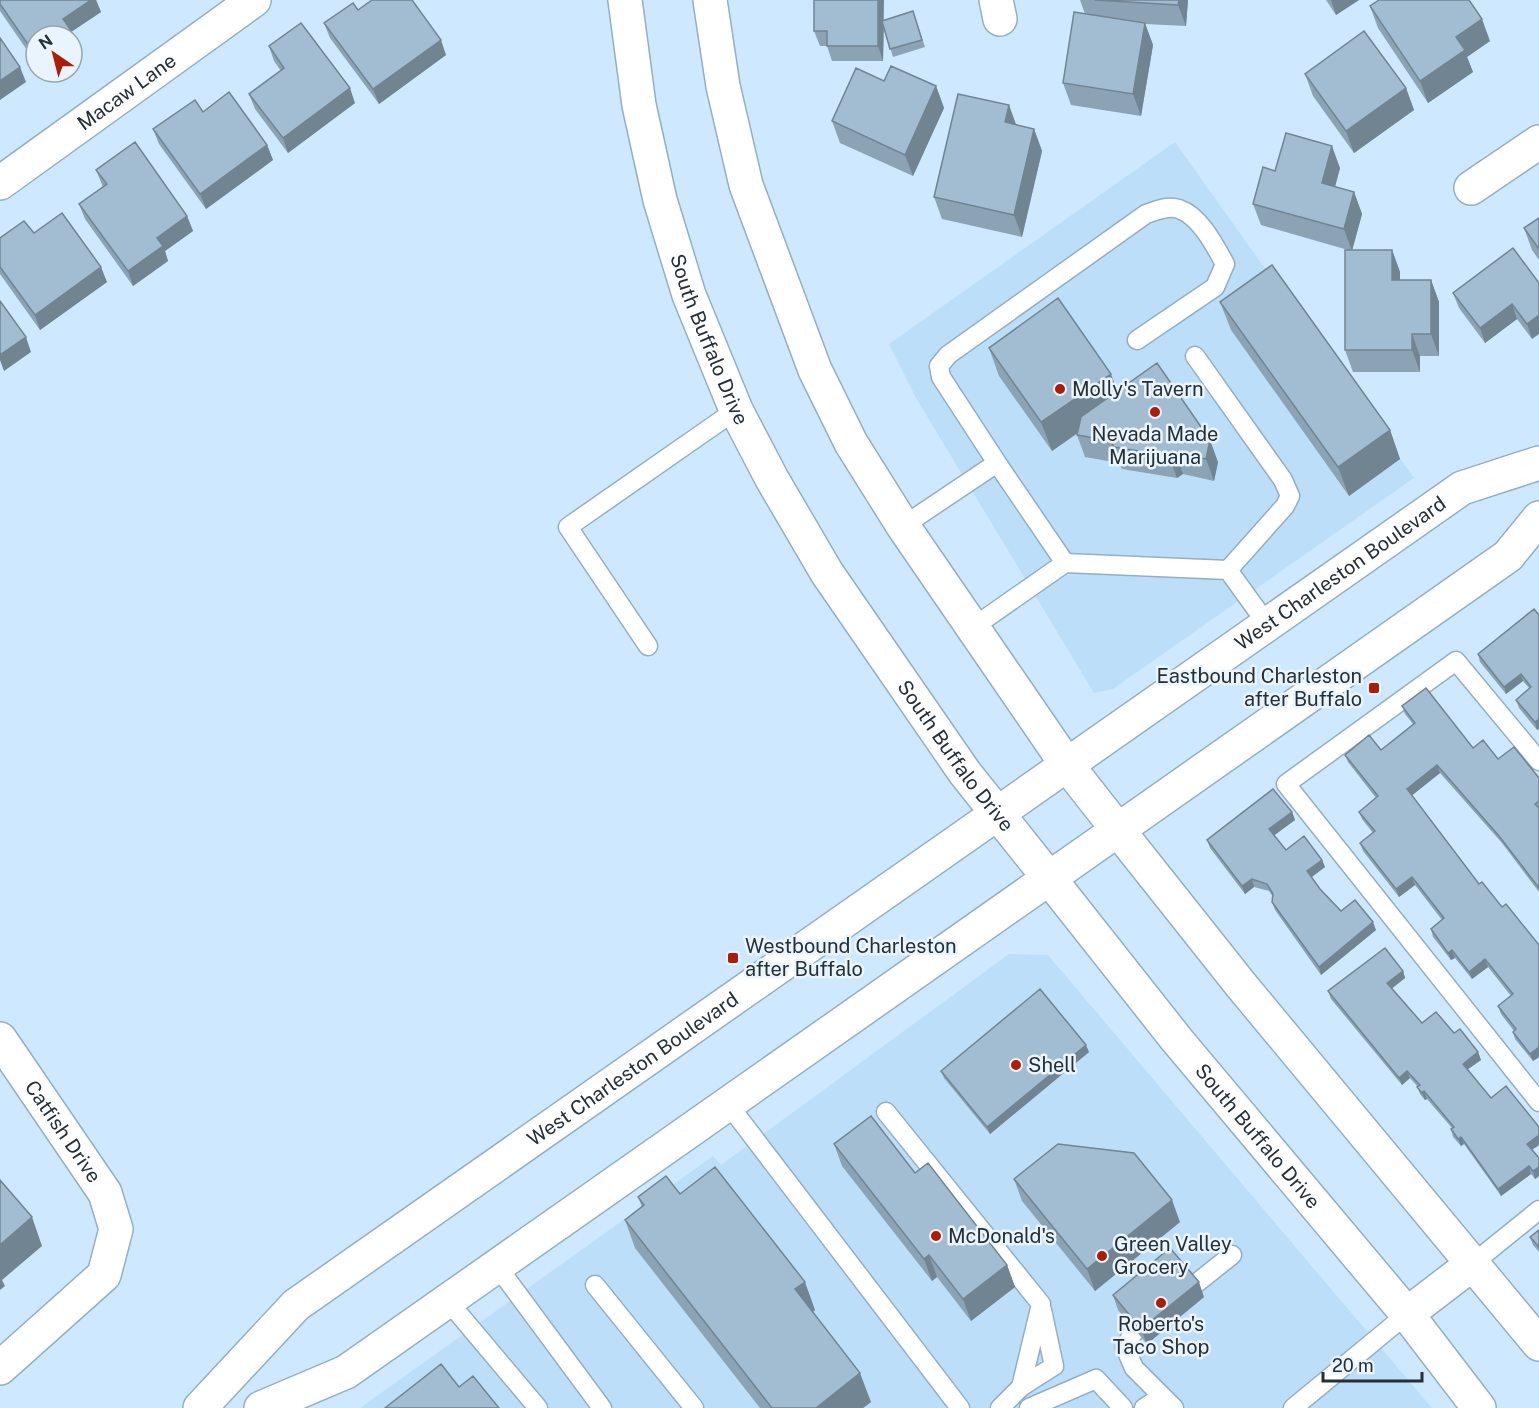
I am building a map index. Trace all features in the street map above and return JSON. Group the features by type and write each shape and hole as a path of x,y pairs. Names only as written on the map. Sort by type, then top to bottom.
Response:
{"main road":[{"name":"Macaw Lane","path":"0,183 254,0"},
{"name":"South Buffalo Drive","path":"625,0 639,105 660,200 689,295 736,410 772,480 827,573 965,774 1177,1040 1407,1314 1479,1408"},
{"path":"710,0 723,86 746,185 780,279 815,370 846,432 903,526 1066,765 1241,986 1539,1344"},
{"path":"1471,188 1539,141"},
{"name":"West Charleston Boulevard","path":"200,1408 296,1305 1462,488 1539,463"},
{"path":"261,1408 346,1372 448,1301 1508,556 1539,518"},
{"name":"Catfish Drive","path":"0,1039 105,1193 116,1229 104,1275 0,1368"},
{"path":"1407,1314 1471,1265"}],"lane":[{"path":"1065,563 941,377 939,366 948,355 1146,214 1164,208 1178,208 1195,219 1219,253 1225,264 1223,274 1215,288 1137,340"},
{"path":"1194,356 1283,480 1290,496 1286,506 1228,570"},
{"path":"648,646 568,527 736,410"},
{"path":"903,526 998,463"},
{"path":"972,628 1065,563 1228,570"},
{"path":"1228,570 1267,624"},
{"path":"1539,761 1456,661 1286,784 1539,1102"},
{"path":"728,1104 960,1408"},
{"path":"886,1112 1041,1304 1054,1366 1021,1387 1000,1408"},
{"path":"1471,1265 1539,1210"},
{"path":"1168,1402 1134,1368 1125,1347 1133,1333 1232,1255"},
{"path":"496,1266 602,1408"},
{"path":"595,1285 694,1408"},
{"path":"448,1301 538,1408"},
{"path":"1021,1387 1041,1304"},
{"path":"1293,1408 1407,1314"},
{"path":"1029,1408 1096,1379 1124,1408"},
{"path":"1144,1408 1168,1402"}],"shaded area":[{"path":"1175,142 1414,478 1113,689 1094,693 916,398 889,344"},
{"path":"1009,954 1048,955 1432,1408 360,1408 713,1156 721,1165"}],"building":[{"path":"0,0 91,0 63,19 66,24 24,24 24,39 0,4"},
{"path":"372,0 412,0 441,40 373,89 324,23 353,3 358,10"},
{"path":"814,0 878,0 878,46 827,46 827,31 814,31"},
{"path":"1095,0 1179,0 1178,5"},
{"path":"1379,0 1469,0 1482,19 1456,37 1465,50 1420,81 1370,6"},
{"path":"913,11 922,40 890,49 882,21"},
{"path":"1074,12 1145,23 1133,94 1063,83"},
{"path":"301,23 350,88 283,138 249,94 284,68 269,46"},
{"path":"1364,31 1406,88 1346,131 1305,74"},
{"path":"0,38 20,67 0,81"},
{"path":"891,66 936,86 905,155 832,121 856,68 884,81"},
{"path":"229,92 267,145 200,194 153,129 195,100 203,112"},
{"path":"958,94 1009,105 1005,122 1034,129 1014,215 934,197"},
{"path":"1286,133 1332,146 1322,183 1354,192 1344,229 1253,204 1263,167 1275,171"},
{"path":"135,142 187,216 157,238 163,246 128,271 79,204 107,184 96,170"},
{"path":"62,213 101,267 35,315 0,267 0,238 24,221 34,233"},
{"path":"1539,218 1539,249 1524,228"},
{"path":"1513,248 1539,283 1539,315 1527,324 1512,304 1480,328 1453,293"},
{"path":"1345,250 1392,250 1392,280 1431,280 1431,334 1412,334 1412,350 1345,350"},
{"path":"1272,265 1390,430 1338,467 1220,302"},
{"name":"Molly's Tavern","path":"1058,298 1111,374 1041,422 989,348"},
{"path":"0,301 26,337 0,355"},
{"name":"Nevada Made Marijuana","path":"1157,363 1210,440 1206,459 1175,452 1169,456 1114,447 1111,441 1077,435 1081,417"},
{"path":"1534,609 1539,615 1539,719 1535,722 1516,700 1531,687 1521,674 1504,687 1478,654"},
{"path":"1426,688 1473,748 1483,740 1498,759 1514,747 1539,778 1539,801 1535,804 1539,808 1539,888 1499,836 1437,765 1407,789 1479,884 1482,882 1502,907 1506,904 1539,945 1539,1047 1530,1054 1513,1032 1516,1029 1498,1006 1513,994 1485,959 1469,972 1452,950 1448,953 1431,929 1444,918 1412,877 1396,889 1360,843 1375,831 1359,812 1378,796 1345,755 1369,735 1381,750 1415,723 1402,706"},
{"path":"1273,789 1292,812 1269,829 1286,850 1304,836 1322,860 1307,871 1320,889 1341,911 1355,900 1373,922 1319,967 1272,902 1273,894 1267,884 1252,879 1242,886 1207,840"},
{"path":"1385,948 1403,971 1387,983 1422,1023 1436,1012 1454,1033 1460,1029 1478,1052 1463,1064 1491,1098 1506,1086 1539,1127 1539,1135 1527,1144 1539,1158 1539,1167 1533,1171 1529,1166 1498,1189 1461,1137 1458,1139 1451,1129 1454,1127 1424,1091 1422,1093 1417,1087 1420,1085 1407,1071 1399,1078 1328,991"},
{"name":"Shell","path":"1040,989 1086,1045 987,1127 941,1071"},
{"name":"McDonald's","path":"871,1116 915,1173 928,1163 1007,1265 963,1299 929,1255 924,1259 834,1144"},
{"name":"Green Valley Grocery","path":"1058,1144 1134,1153 1172,1200 1087,1269 1014,1179"},
{"path":"715,1167 805,1282 795,1289 860,1373 816,1408 772,1408 625,1220 644,1205 638,1197 666,1176 680,1194"},
{"path":"0,1180 32,1217 0,1245"},
{"path":"1539,1230 1539,1247 1530,1237"},
{"name":"Roberto's Taco Shop","path":"1170,1248 1199,1282 1141,1329 1113,1295"},
{"path":"441,1364 459,1387 473,1376 499,1408 385,1408"}],"place":[{"name":"Molly's Tavern","path":"1060,389"},
{"name":"Nevada Made Marijuana","path":"1155,412"},
{"name":"Eastbound Charleston after Buffalo","path":"1374,688"},
{"name":"Westbound Charleston after Buffalo","path":"733,958"},
{"name":"Shell","path":"1016,1065"},
{"name":"McDonald's","path":"936,1236"},
{"name":"Green Valley Grocery","path":"1102,1256"},
{"name":"Roberto's Taco Shop","path":"1161,1303"}]}
